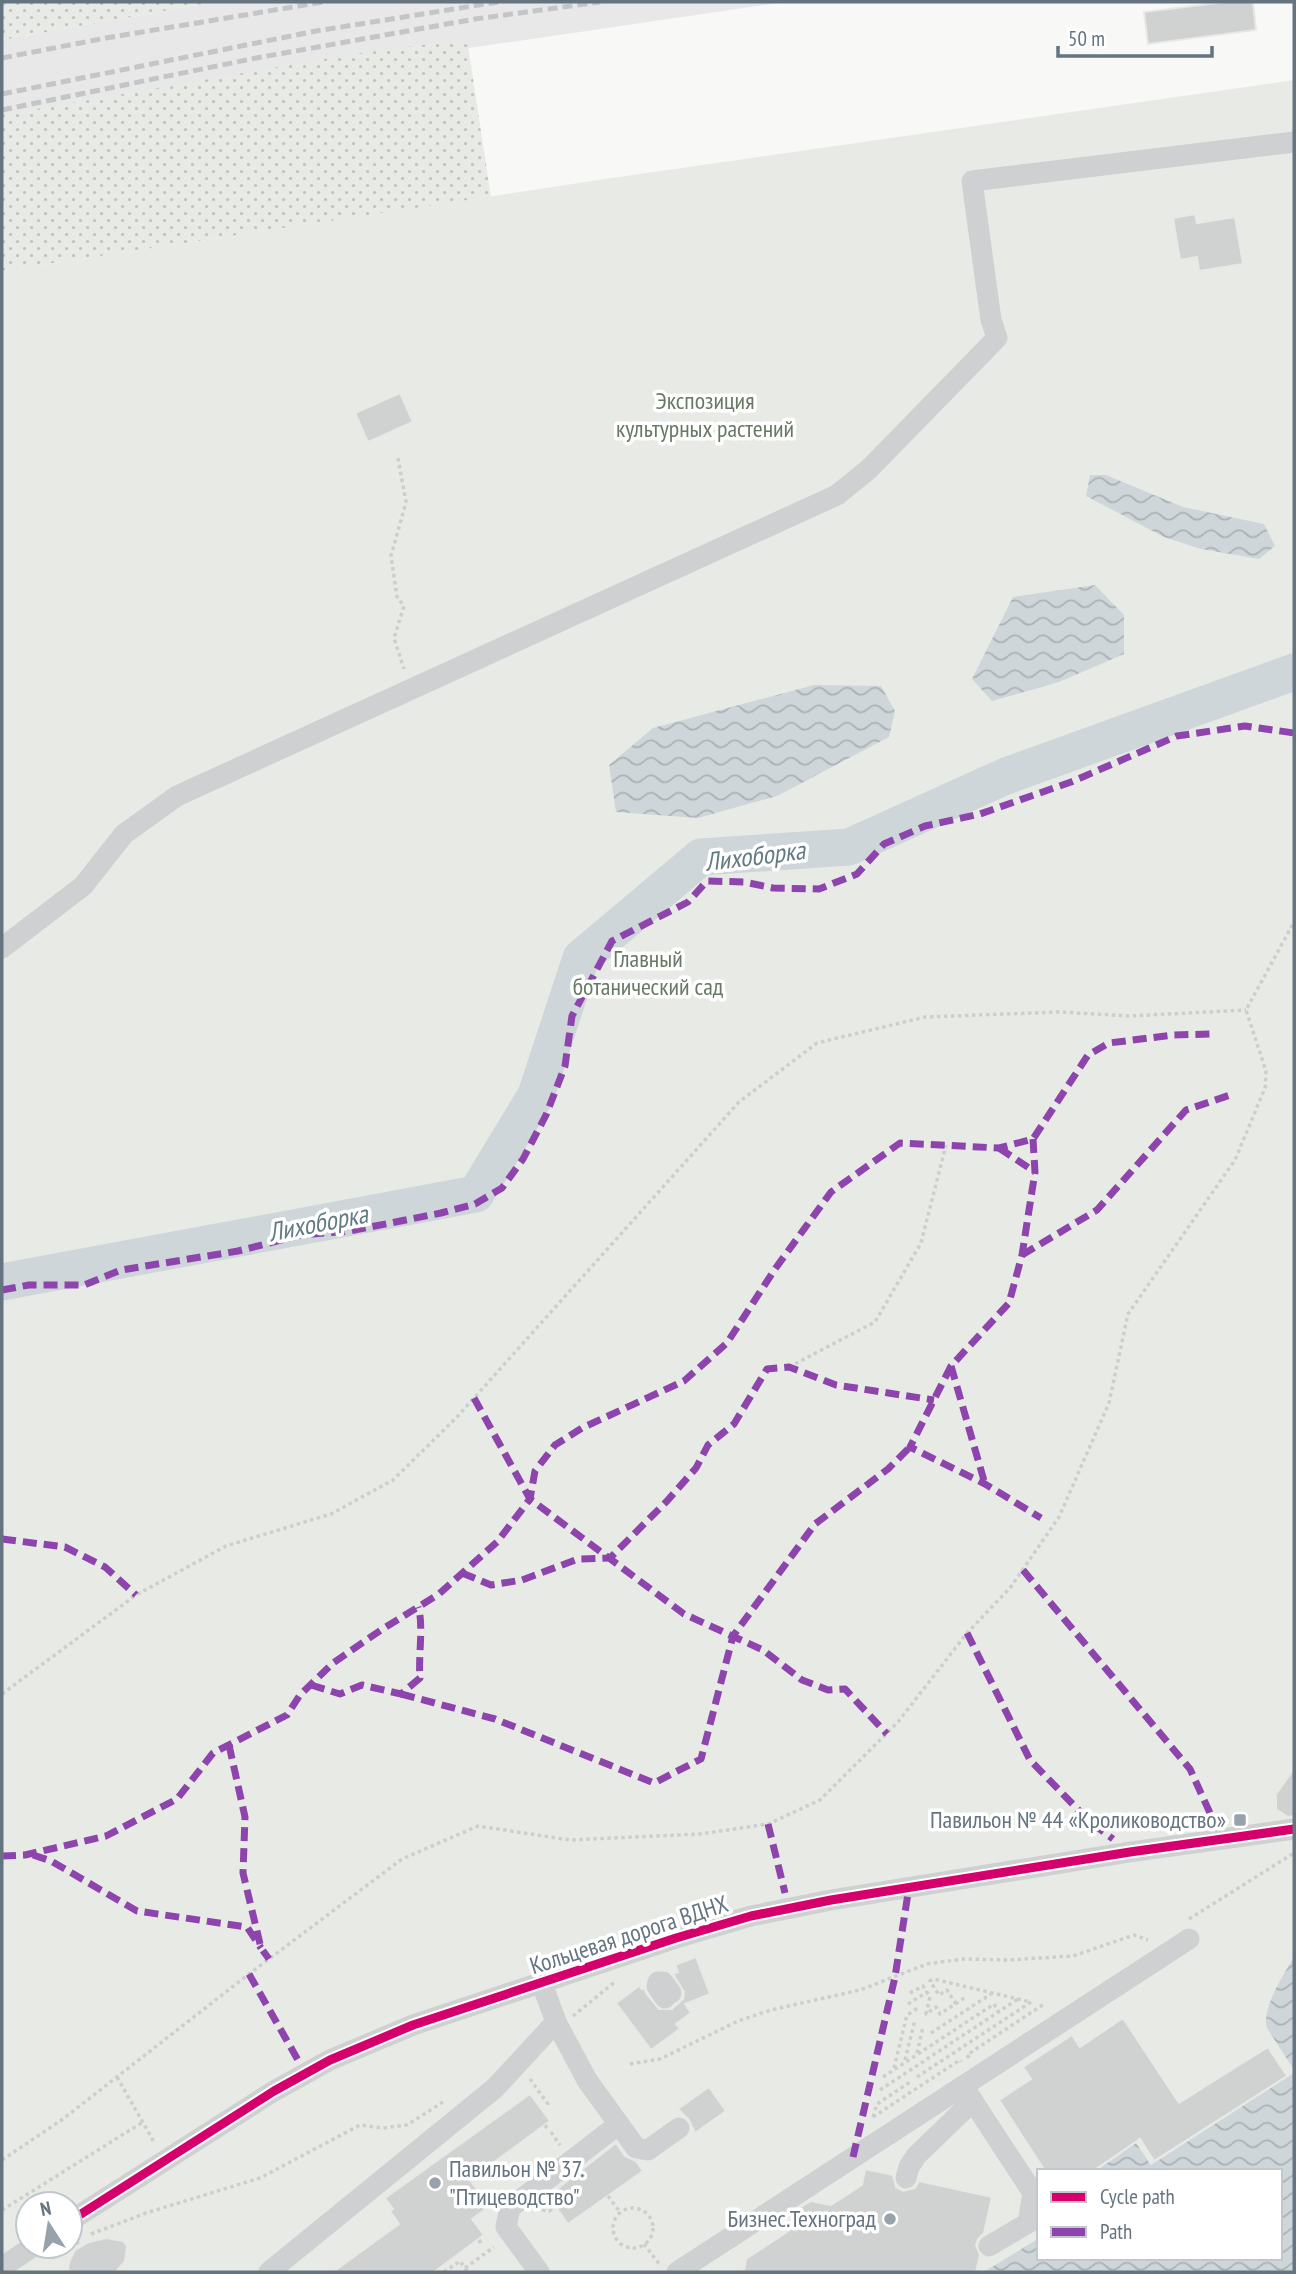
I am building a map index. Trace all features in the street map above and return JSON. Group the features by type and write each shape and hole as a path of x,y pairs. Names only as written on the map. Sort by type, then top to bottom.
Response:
{"street":[{"path":"2,948 83,886 124,834 177,796 836,495 869,469 997,338 991,320 972,181 1294,142"},
{"name":"Кольцевая дорога ВДНХ","path":"84,2212 274,2091 330,2060 413,2025 639,1956 712,1926 800,1906 1117,1854 1294,1829"},
{"path":"670,2271 968,2093 1183,1936"},
{"path":"639,1956 665,1991"},
{"path":"542,1984 557,2025 587,2080 636,2148 648,2150 679,2128"},
{"path":"269,2272 495,2088 557,2025"},
{"path":"906,2178 916,2156 968,2093"},
{"path":"968,2093 1033,2193 1028,2222 989,2246"},
{"path":"539,2272 506,2227 510,2208 619,2124"},
{"path":"2,2267 21,2260"}],"path":[{"path":"398,458 406,502 391,556 397,597 404,606 394,638 410,688"},
{"path":"2,2160 63,2119 402,1859 478,1826 570,1840 700,1834 768,1824 821,1800 898,1722 967,1633 1010,1588 1059,1517 1109,1404 1128,1314 1235,1160 1265,1088 1266,1071 1246,1010 1294,922"},
{"path":"2,1694 136,1595 226,1546 331,1514 393,1480 457,1417 739,1102 817,1043 925,1017 1059,1012 1130,1016 1246,1010"},
{"path":"789,1367 875,1322 920,1243 946,1145"},
{"path":"630,2064 660,2059 738,2021 771,2010 860,1990 927,1964 962,1959 1008,1960 1073,1956 1134,1935 1183,1936 1294,1853"},
{"path":"557,2025 639,1956"},
{"path":"917,2077 1031,2002 933,1979 930,1981 939,1995 947,1990 956,2004"},
{"path":"911,1993 923,1986 930,1997 926,2014 936,2007 940,2014 966,1997"},
{"path":"908,2004 927,1992"},
{"path":"931,2033 992,1993"},
{"path":"880,2090 1018,1999"},
{"path":"883,2077 994,2004 999,2012"},
{"path":"967,2055 1044,2004"},
{"path":"894,2070 906,2015 918,2008"},
{"path":"948,2009 954,2018"},
{"path":"973,2017 979,2025"},
{"path":"905,2062 915,2020"},
{"path":"1004,2020 1009,2028"},
{"path":"904,2025 913,2027"},
{"path":"916,2055 923,2027"},
{"path":"911,2036 920,2038"},
{"path":"910,2082 877,2104 873,2117 960,2060"},
{"path":"518,2063 547,2105"},
{"path":"912,2069 922,2085"},
{"path":"117,2077 156,2147"},
{"path":"84,2236 146,2213 260,2178 360,2125 383,2128 407,2125 442,2102 459,2107 475,2105"},
{"path":"2,2210 143,2122"},
{"path":"608,2196 620,2212"},
{"path":"637,2208 649,2215 653,2232 644,2244 637,2248 617,2241 612,2228 620,2212 637,2208"},
{"path":"444,2272 460,2261 466,2270 512,2234"},
{"path":"481,2243 488,2252"},
{"path":"644,2244 670,2271"}],"shaded area":[{"path":"214,2 785,2 264,78 2,131 2,40"}],"green space":[{"path":"2,2 214,2 2,40"},
{"path":"467,39 491,197 2,271 2,115 346,55"},
{"name":"Главный ботанический сад","path":"1294,80 1294,2272 2,2272 2,271 612,178"}],"water":[{"path":"1090,475 1106,475 1183,507 1264,524 1275,546 1259,559 1201,549 1164,537 1086,496"},
{"path":"1095,585 1124,615 1124,654 1059,682 992,701 972,679 1013,597"},
{"path":"814,685 881,686 895,711 889,737 777,796 698,818 616,812 609,765 653,728"},
{"path":"1294,1957 1294,2070 1267,2028 1266,2020 1274,1992"},
{"path":"1294,2073 1294,2272 984,2272 1037,2239 1037,2260 1282,2260 1282,2169 1099,2169 1136,2143 1151,2165"}],"building":[{"path":"1225,2 1253,2 1256,30 1148,44 1144,12"},
{"path":"1195,214 1197,223 1235,217 1243,264 1199,271 1197,257 1180,260 1173,218"},
{"path":"400,393 413,422 368,442 355,413"},
{"path":"1294,1769 1294,1816 1288,1817 1276,1809 1276,1794"},
{"path":"696,1957 710,1994 685,2004 691,2013 676,2024 680,2029 651,2050 616,2003 639,1986 642,1989 644,1987 659,2009 672,2009 683,1999 684,1992 673,1974 678,1972 675,1965"},
{"path":"1123,2018 1179,2103 1268,2047 1287,2076 1154,2161 1140,2139 1096,2169 1044,2169 999,2100 1031,2079 1023,2067 1072,2035 1080,2047"},
{"path":"709,2087 726,2111 695,2133 689,2120 678,2109"},
{"name":"Павильон № 37. \"Птицеводство\"","path":"530,2094 550,2121 470,2180 490,2206 472,2219 484,2235 434,2272 333,2272 399,2224 385,2198"},
{"path":"616,2143 625,2156 636,2161 643,2171 568,2224 548,2196"},
{"name":"Бизнес.Техноград","path":"865,2169 893,2175 896,2187 903,2191 915,2188 919,2181 992,2197 984,2233 976,2245 980,2255 976,2272 744,2272 746,2259 790,2230 794,2211 811,2201 831,2205 862,2185"},
{"path":"106,2238 123,2241 127,2246 125,2261 116,2272 68,2272 70,2260 84,2260 84,2245"}],"waterway":[{"name":"Лихоборка","path":"2,1282 476,1194 536,1095 581,958 701,857 849,847 1006,776 1294,672"}],"railway":[{"path":"2,58 323,2"},
{"path":"2,94 316,31 498,2"},
{"path":"2,110 256,58 475,19 600,2"}],"marked path":[{"path":"2,1290 29,1285 84,1285 121,1270 238,1251 301,1235 350,1231 475,1204 502,1188 523,1159 546,1115 565,1066 572,1016 612,941 688,902 707,881 744,882 773,888 819,889 857,874 884,844 925,826 980,814 1071,782 1177,736 1245,726 1294,733"},
{"path":"2,1856 25,1855 106,1836 177,1799 213,1753 287,1715 300,1695 333,1663 439,1594 497,1542 530,1499 535,1471 555,1445 582,1428 684,1381 727,1343 775,1269 831,1192 900,1143 999,1148 1033,1139 1088,1055 1109,1043 1173,1035 1210,1034"},
{"path":"1022,1255 1097,1210 1186,1110 1230,1095"},
{"path":"1033,1139 1035,1172 1022,1255 1009,1303 951,1366 910,1447 985,1484 1041,1518"},
{"path":"999,1148 1035,1172"},
{"path":"951,1366 985,1484"},
{"path":"462,1573 491,1585 522,1580 578,1559 610,1558 696,1468 708,1445 734,1424 767,1369 789,1367 836,1385 934,1400"},
{"path":"474,1398 530,1499 684,1614 763,1650 802,1680 828,1690 845,1689 887,1734"},
{"path":"401,1694 495,1719 654,1783 701,1759 733,1636 815,1524 888,1469 910,1447"},
{"path":"2,1539 65,1547 105,1567 136,1595"},
{"path":"1023,1570 1190,1769 1215,1824"},
{"path":"311,1685 340,1694 362,1685 401,1694 420,1678 421,1622 418,1607"},
{"path":"967,1633 1030,1760 1089,1821 1113,1839"},
{"path":"229,1745 245,1817 243,1873 261,1948 269,1959"},
{"path":"768,1824 785,1893"},
{"path":"33,1855 51,1861 137,1911 247,1927 261,1948"},
{"path":"853,2157 895,1977 909,1887"},
{"path":"249,1974 298,2060"}],"cycle path":[{"path":"84,2212 274,2091 330,2060 413,2025 676,1938 751,1916 831,1900 1130,1852 1294,1829"}],"place":[{"name":"Павильон № 44 «Кролиководство»","path":"1240,1820"},
{"name":"Павильон № 37. \"Птицеводство\"","path":"435,2183"},
{"name":"Бизнес.Техноград","path":"890,2219"}],"park label":[{"name":"Экспозиция культурных растений","path":"705,415"}]}
